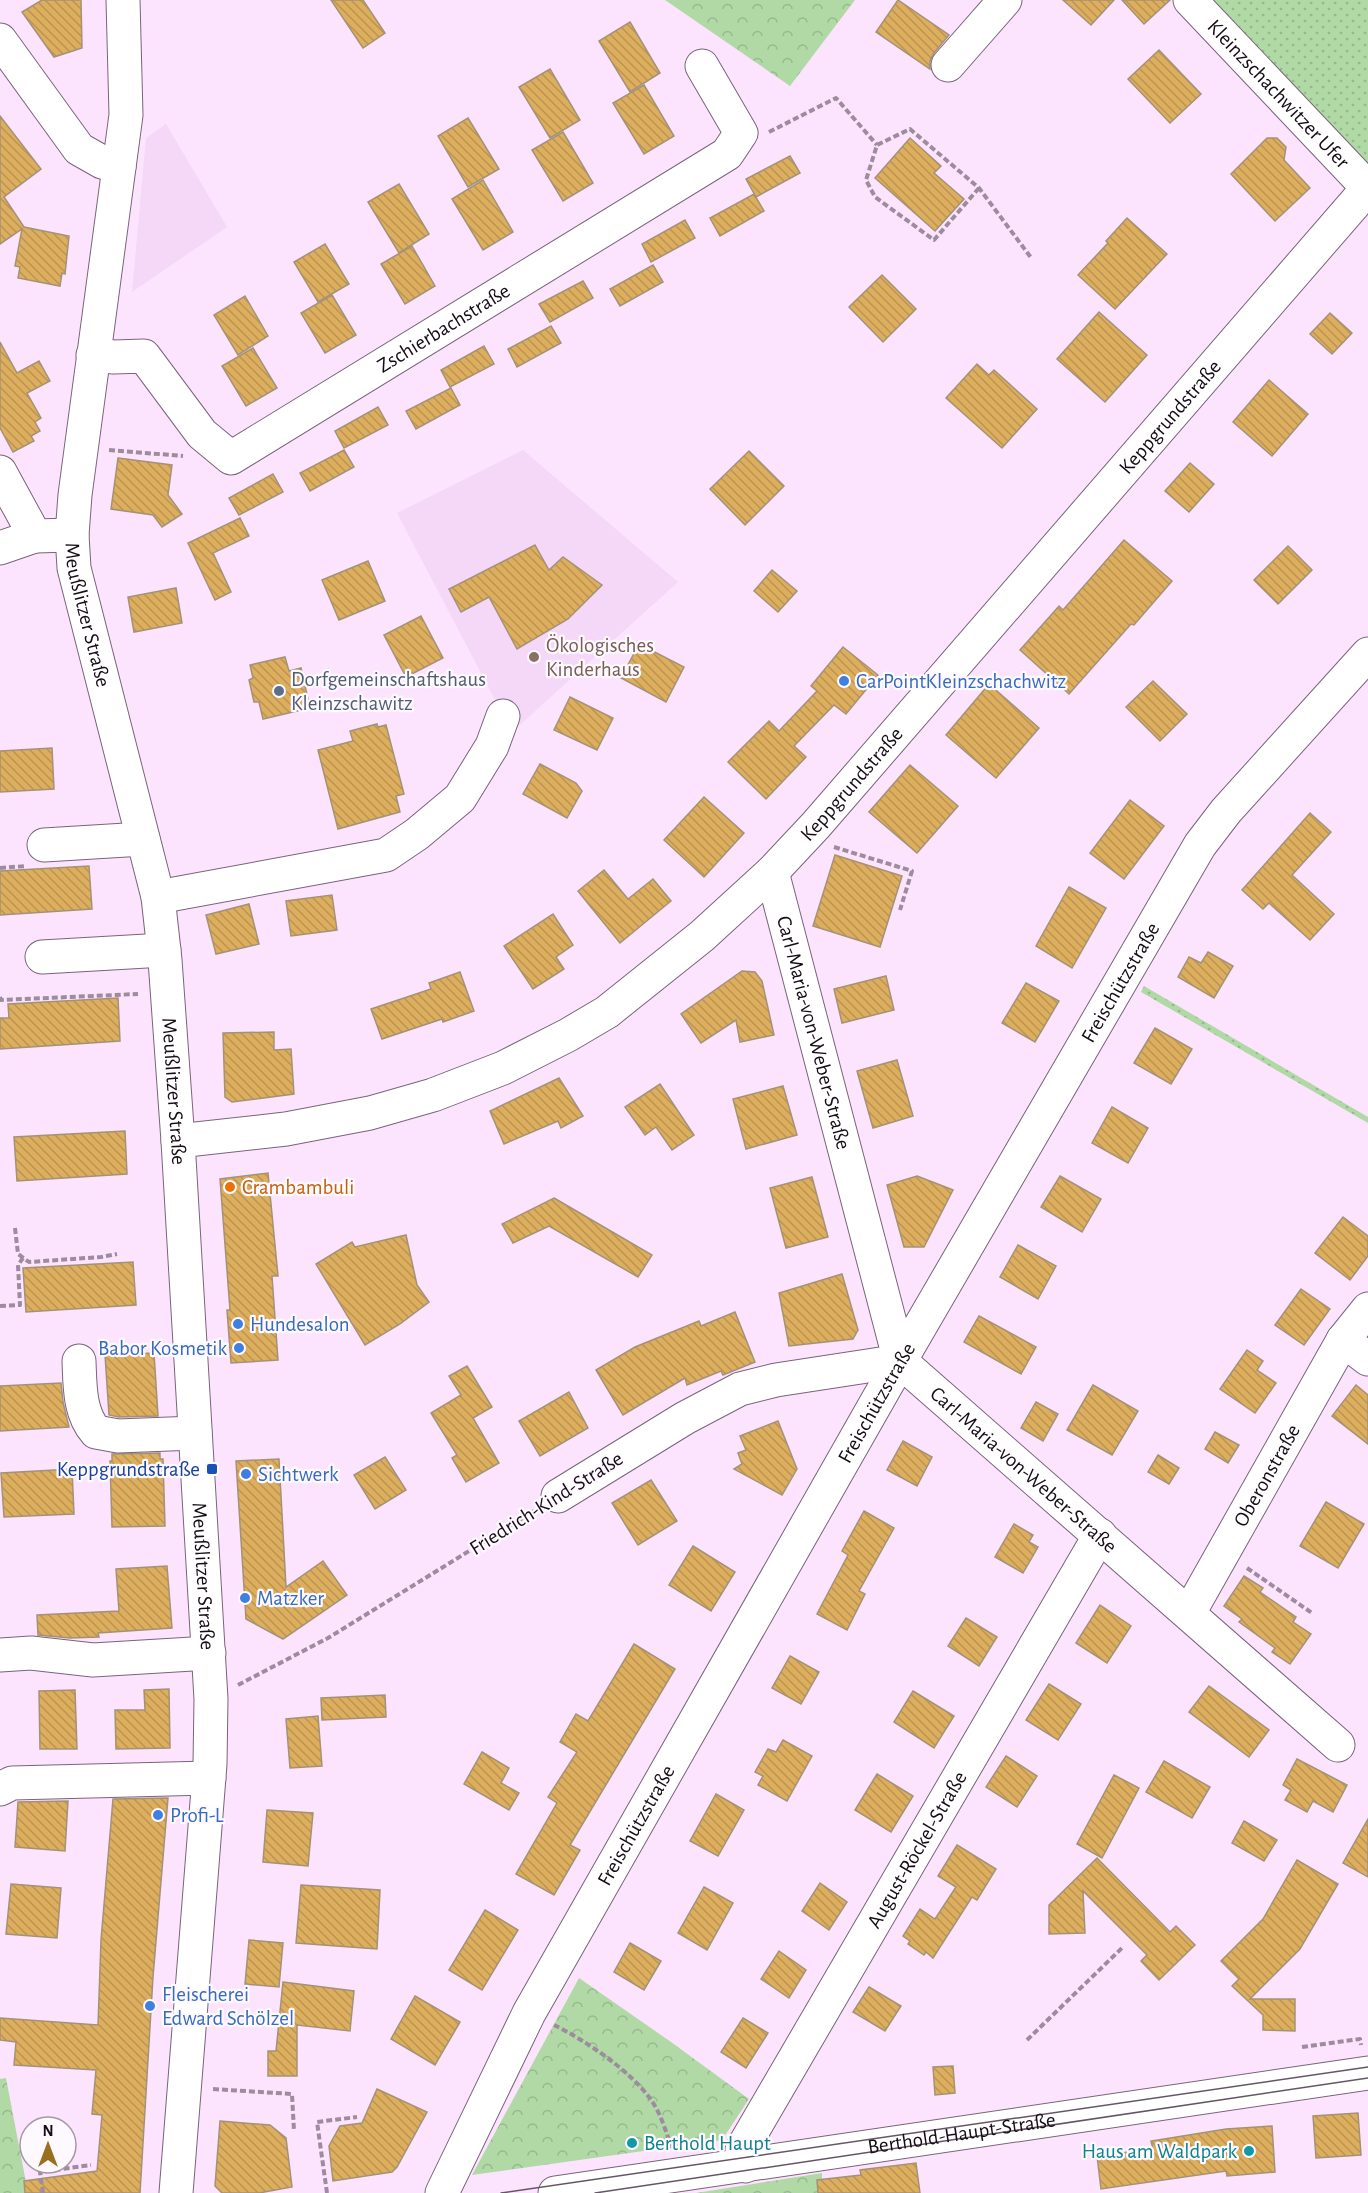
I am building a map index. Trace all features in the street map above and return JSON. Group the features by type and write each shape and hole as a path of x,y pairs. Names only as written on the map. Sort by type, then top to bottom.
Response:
{"street":[{"name":"Meußlitzer Straße","path":"123,0 126,115 93,354 72,535 74,568 158,897 178,1141 211,1699 209,1778 176,2193"},
{"path":"948,65 1005,0"},
{"name":"Kleinzschachwitzer Ufer","path":"1190,0 1368,188"},
{"path":"0,40 79,149 102,162 119,167"},
{"name":"Zschierbachstraße","path":"231,458 727,154 741,133 702,66"},
{"name":"Keppgrundstraße","path":"178,1141 286,1129 370,1113 433,1095 503,1068 607,1012 702,936 772,872 803,838 1368,188"},
{"path":"93,354 114,357 144,356 202,434 231,458"},
{"path":"0,471 35,536"},
{"path":"0,548 35,536 72,535"},
{"name":"Freischützstraße","path":"442,2193 530,2013 900,1361 1200,845 1226,811 1368,654"},
{"path":"158,897 386,855 417,834 460,798 492,746 503,716"},
{"path":"44,845 143,839"},
{"name":"Carl-Maria-von-Weber-Straße","path":"772,872 900,1361 1338,1745"},
{"path":"42,957 164,950"},
{"name":"Oberonstraße","path":"1189,1613 1224,1553 1356,1349 1368,1309"},
{"path":"79,1361 83,1406 96,1432 118,1436 195,1433"},
{"name":"Friedrich-Kind-Straße","path":"558,1496 685,1418 740,1389 776,1380 900,1361"},
{"name":"August-Röckel-Straße","path":"745,2166 742,2149 1100,1535"},
{"path":"0,1655 31,1653 93,1660 209,1653"},
{"path":"0,1789 12,1783 209,1778"},
{"name":"Berthold-Haupt-Straße","path":"555,2193 1368,2073"}],"path":[{"path":"767,134 836,98 876,145"},
{"path":"979,188 934,240 875,197 866,180 876,145 910,129 979,188 1032,259"},
{"path":"81,448 217,459 231,458"},
{"path":"803,838 912,871 900,910"},
{"path":"0,1000 167,992"},
{"path":"15,1228 18,1254 29,1262 117,1254"},
{"path":"0,1306 20,1305 18,1265 23,1258"},
{"name":"Friedrich-Kind-Straße","path":"211,1699 328,1638 558,1496"},
{"path":"1224,1553 1312,1613"},
{"path":"1027,2040 1124,1947"},
{"path":"530,2013 574,2035 624,2072 652,2100 681,2174"},
{"path":"185,2087 292,2094 294,2131"},
{"path":"327,2193 317,2122 357,2117"},
{"path":"43,2193 40,2172 91,2164"}],"shaded area":[{"path":"166,124 227,227 132,292 146,138"},
{"name":"Ökologisches Kinderhaus","path":"523,450 678,582 512,732 397,513"}],"green space":[{"path":"665,0 855,0 790,86"},
{"path":"1208,0 1368,0 1368,170"},
{"path":"1144,986 1368,1117 1368,1123 1141,992"},
{"path":"579,1978 749,2099 722,2140 472,2175"},
{"path":"6,2078 18,2141 18,2175 25,2175 28,2193 0,2193 0,2079"},
{"path":"822,2173 822,2193 696,2193"}],"building":[{"path":"42,0 81,0 82,48 54,57 22,12"},
{"path":"331,0 363,0 385,33 363,48"},
{"path":"898,0 949,35 934,53 930,61 930,69 876,32"},
{"path":"1063,0 1114,0 1091,25"},
{"path":"1122,0 1170,0 1144,24"},
{"path":"630,22 660,73 630,92 599,41"},
{"path":"1159,50 1201,94 1170,123 1128,79"},
{"path":"550,69 580,120 550,138 519,87"},
{"path":"644,85 674,136 644,154 613,103"},
{"path":"0,116 41,169 4,197 24,227 69,236 65,274 62,273 60,286 18,278 20,267 15,266 22,229 0,244"},
{"path":"468,118 499,169 468,187 438,136"},
{"path":"563,132 593,183 563,201 532,150"},
{"path":"910,138 941,166 934,173 964,199 935,231 875,178"},
{"path":"1267,138 1277,138 1286,147 1284,160 1310,188 1275,221 1231,174"},
{"path":"790,156 800,173 756,197 746,179"},
{"path":"483,180 513,232 483,250 452,199"},
{"path":"399,184 429,234 399,253 368,202"},
{"path":"754,194 764,211 720,236 710,218"},
{"path":"1127,218 1167,254 1115,309 1078,275 1108,243 1106,241"},
{"path":"685,220 695,238 651,262 642,244"},
{"path":"325,244 349,284 318,302 294,262"},
{"path":"412,246 435,286 405,304 381,264"},
{"path":"653,265 663,282 620,306 610,289"},
{"path":"882,275 916,309 883,342 849,307"},
{"path":"583,281 593,298 550,322 539,304"},
{"path":"332,295 356,335 325,353 301,313"},
{"path":"245,296 268,336 238,355 214,315"},
{"path":"1099,312 1147,355 1105,402 1057,359"},
{"path":"1330,313 1352,333 1332,354 1310,334"},
{"path":"551,326 561,343 517,367 508,349"},
{"path":"0,342 17,373 39,361 50,381 27,393 41,418 35,422 40,431 31,436 34,441 13,452 0,428"},
{"path":"484,346 494,364 450,387 441,370"},
{"path":"253,348 277,388 246,406 222,366"},
{"path":"977,364 989,375 994,370 1037,409 1002,448 946,398"},
{"path":"1269,380 1308,414 1272,456 1233,422"},
{"path":"451,388 460,405 416,429 406,411"},
{"path":"378,407 388,425 344,448 335,431"},
{"path":"344,450 354,467 310,491 300,473"},
{"path":"749,451 784,486 745,525 710,489"},
{"path":"118,458 172,465 168,495 182,514 162,527 153,515 111,509"},
{"path":"1190,463 1214,484 1189,512 1165,491"},
{"path":"273,474 283,492 239,515 229,498"},
{"path":"240,518 249,536 213,553 231,592 215,600 188,543"},
{"path":"1124,540 1172,581 1069,694 1020,650 1059,606 1063,610"},
{"path":"535,545 549,570 563,557 602,585 568,619 517,649 489,597 461,612 449,589"},
{"path":"1288,546 1312,570 1278,604 1254,580"},
{"path":"368,561 385,601 339,620 322,580"},
{"path":"772,570 797,591 778,612 754,591"},
{"path":"176,588 182,623 134,632 128,597"},
{"path":"421,616 443,658 406,677 384,635"},
{"path":"639,644 684,667 666,702 621,678"},
{"path":"843,647 878,675 846,714 834,705 794,746 806,757 766,799 728,762 769,721 779,731 817,691 811,686"},
{"name":"Dorfgemeinschaftshaus Kleinzschawitz","path":"285,657 289,671 301,668 310,708 263,719 259,702 254,702 249,680 253,678 250,665"},
{"path":"1153,681 1187,714 1160,741 1126,707"},
{"path":"989,684 1039,728 996,778 946,735"},
{"path":"570,697 613,718 597,750 554,730"},
{"path":"377,724 378,727 386,725 404,794 396,796 400,812 338,829 318,750 353,741 350,731"},
{"path":"52,748 54,789 0,792 0,751"},
{"path":"540,764 576,783 582,791 567,818 523,794"},
{"path":"910,765 958,806 917,853 869,812"},
{"path":"704,797 744,833 704,877 664,840"},
{"path":"1130,800 1164,826 1124,879 1090,853"},
{"path":"1310,813 1331,832 1292,875 1334,914 1310,940 1269,903 1263,909 1242,890"},
{"path":"835,855 902,876 880,947 813,926"},
{"path":"89,866 92,909 0,915 0,871"},
{"path":"604,870 628,899 653,879 671,901 620,943 578,891"},
{"path":"1069,887 1106,908 1072,968 1036,946"},
{"path":"332,895 337,930 291,936 286,901"},
{"path":"249,904 259,944 216,954 206,915"},
{"path":"553,914 573,945 556,957 564,969 533,989 504,946"},
{"path":"1208,952 1233,966 1214,998 1178,977 1189,957 1201,963"},
{"path":"742,971 755,972 762,981 774,1035 740,1042 736,1020 701,1043 681,1014"},
{"path":"460,972 474,1011 382,1039 371,1009 431,989 429,983"},
{"path":"886,976 894,1010 842,1023 834,989"},
{"path":"1026,983 1059,1001 1035,1042 1002,1023"},
{"path":"118,998 120,1041 0,1049 0,1018 9,1018 8,1004"},
{"path":"1155,1028 1192,1049 1171,1084 1134,1063"},
{"path":"274,1032 274,1050 291,1049 294,1094 232,1102 225,1097 223,1033"},
{"path":"897,1060 913,1116 873,1128 857,1071"},
{"path":"559,1078 583,1116 561,1128 558,1121 504,1144 490,1111"},
{"path":"660,1084 694,1135 672,1150 656,1127 645,1135 625,1107"},
{"path":"783,1086 797,1135 746,1149 733,1099"},
{"path":"1112,1107 1148,1128 1128,1163 1092,1143"},
{"path":"125,1131 127,1174 17,1181 14,1137"},
{"path":"268,1173 278,1276 272,1276 278,1360 231,1363 227,1310 230,1310 220,1179"},
{"path":"917,1176 953,1190 924,1247 904,1247 887,1185"},
{"path":"1060,1176 1101,1199 1082,1232 1041,1207"},
{"path":"812,1177 828,1237 786,1248 770,1188"},
{"path":"554,1198 652,1255 638,1277 549,1226 513,1243 502,1224"},
{"path":"1343,1217 1368,1236 1368,1256 1350,1280 1315,1253"},
{"path":"406,1235 417,1285 429,1302 400,1324 365,1345 316,1264 352,1242 355,1247"},
{"path":"1018,1245 1056,1266 1038,1299 1000,1277"},
{"path":"133,1262 136,1305 26,1312 23,1268"},
{"path":"842,1274 858,1330 853,1339 789,1346 779,1293"},
{"path":"1301,1289 1330,1309 1304,1345 1275,1325"},
{"path":"735,1312 755,1362 723,1375 721,1371 687,1385 685,1378 623,1415 596,1370 635,1347 699,1321 701,1326"},
{"path":"979,1316 1036,1347 1021,1374 964,1342"},
{"path":"1247,1350 1263,1361 1257,1370 1276,1383 1255,1413 1220,1389"},
{"path":"154,1353 158,1416 109,1415 105,1355"},
{"path":"467,1366 492,1407 473,1418 499,1463 466,1482 452,1458 457,1455 431,1413 461,1395 449,1376"},
{"path":"61,1383 69,1427 0,1431 0,1386"},
{"path":"1093,1385 1138,1411 1112,1455 1067,1430"},
{"path":"1356,1385 1368,1395 1368,1444 1332,1416"},
{"path":"569,1392 588,1428 540,1456 519,1421"},
{"path":"1036,1402 1058,1414 1043,1441 1021,1428"},
{"path":"778,1421 797,1469 782,1495 734,1469 742,1464 738,1453 746,1450 740,1436"},
{"path":"1215,1432 1239,1445 1228,1463 1205,1449"},
{"path":"903,1441 932,1457 917,1486 887,1470"},
{"path":"160,1453 160,1459 163,1459 165,1526 112,1527 110,1461 112,1461 112,1454"},
{"path":"1158,1455 1179,1468 1169,1484 1148,1472"},
{"path":"385,1457 406,1490 375,1509 354,1475"},
{"path":"279,1459 286,1587 323,1561 347,1595 283,1639 246,1619 236,1461"},
{"path":"72,1469 74,1514 4,1517 1,1473"},
{"path":"651,1480 677,1521 638,1545 612,1503"},
{"path":"1326,1502 1364,1524 1338,1568 1300,1546"},
{"path":"864,1511 894,1528 859,1591 865,1594 847,1630 817,1614 848,1555 842,1551"},
{"path":"1014,1524 1033,1535 1029,1542 1038,1547 1023,1573 995,1557"},
{"path":"693,1546 735,1572 711,1611 669,1585"},
{"path":"167,1566 172,1628 98,1633 99,1637 70,1638 38,1635 37,1615 119,1611 116,1569"},
{"path":"1244,1576 1263,1588 1260,1592 1296,1617 1293,1622 1311,1634 1290,1664 1272,1652 1275,1648 1239,1622 1242,1619 1224,1606"},
{"path":"1100,1605 1131,1626 1107,1663 1076,1643"},
{"path":"966,1618 997,1637 979,1666 948,1646"},
{"path":"634,1644 675,1669 570,1845 580,1850 554,1895 516,1874 557,1803 548,1797 577,1752 560,1742 576,1714 588,1721"},
{"path":"790,1656 819,1672 801,1704 772,1688"},
{"path":"1049,1684 1081,1704 1058,1740 1026,1720"},
{"path":"1209,1686 1269,1730 1249,1757 1189,1712"},
{"path":"169,1689 170,1748 116,1749 115,1710 145,1710 144,1690"},
{"path":"75,1690 77,1749 40,1749 39,1691"},
{"path":"913,1691 954,1716 934,1748 894,1722"},
{"path":"385,1695 386,1717 322,1720 321,1698"},
{"path":"318,1716 322,1766 290,1768 286,1719"},
{"path":"783,1740 812,1756 787,1801 758,1785 763,1776 755,1772 768,1749 776,1752"},
{"path":"482,1752 509,1768 501,1783 519,1793 509,1810 464,1784"},
{"path":"1006,1756 1037,1776 1017,1807 986,1787"},
{"path":"1297,1759 1347,1785 1333,1812 1313,1801 1307,1812 1285,1800 1291,1790 1283,1785"},
{"path":"1164,1761 1210,1787 1192,1818 1146,1792"},
{"path":"877,1774 913,1796 891,1832 855,1810"},
{"path":"1114,1775 1139,1788 1102,1858 1077,1844"},
{"path":"716,1794 744,1810 718,1856 690,1841"},
{"path":"168,1798 153,1977 140,2193 25,2193 24,2181 97,2171 102,2115 92,2114 96,2070 14,2065 16,2042 0,2040 0,2018 98,2025 101,1940 113,1799"},
{"path":"68,1801 65,1851 15,1847 18,1802"},
{"path":"267,1810 313,1813 308,1866 263,1862"},
{"path":"1368,1819 1368,1877 1343,1863"},
{"path":"1244,1821 1277,1840 1264,1861 1232,1843"},
{"path":"957,1845 996,1869 977,1900 972,1897 933,1958 926,1952 924,1955 908,1944 910,1941 903,1936 920,1909 935,1919 956,1887 938,1876"},
{"path":"1097,1858 1170,1932 1176,1926 1195,1945 1159,1980 1141,1961 1147,1955 1083,1891 1085,1933 1049,1934 1049,1905"},
{"path":"1297,1860 1338,1884 1300,1949 1250,1999 1295,1999 1295,2031 1263,2030 1263,2015 1232,1986 1239,1979 1221,1961 1263,1919"},
{"path":"820,1883 847,1902 829,1930 802,1911"},
{"path":"11,1884 61,1888 57,1938 6,1934"},
{"path":"301,1885 380,1890 377,1949 296,1943"},
{"path":"704,1887 733,1903 707,1950 678,1933"},
{"path":"485,1910 518,1930 482,1990 449,1970"},
{"path":"249,1940 283,1943 279,1987 245,1984"},
{"path":"630,1943 661,1961 644,1990 614,1972"},
{"path":"779,1951 806,1970 789,1998 761,1979"},
{"path":"283,1982 354,1991 350,2031 297,2025 297,2076 268,2076 268,2051 276,2051"},
{"path":"869,1987 901,2006 885,2031 853,2012"},
{"path":"415,1996 460,2022 435,2065 391,2039"},
{"path":"743,2018 768,2033 746,2068 721,2052"},
{"path":"953,2066 955,2093 935,2095 933,2067"},
{"path":"377,2089 427,2112 392,2172 333,2181 329,2146 340,2126 362,2123"},
{"path":"1358,2113 1361,2155 1316,2158 1313,2116"},
{"path":"220,2121 270,2125 286,2138 292,2187 259,2193 222,2193 215,2186"},
{"path":"1272,2126 1275,2172 1227,2176 1226,2171 1101,2189 1097,2156 1153,2149 1151,2141 1226,2129"},
{"path":"916,2163 920,2193 818,2193 817,2180 861,2175 860,2170"}],"tram line":[{"path":"501,2193 1368,2067"},
{"path":"595,2193 1368,2078"}],"place":[{"name":"Ökologisches Kinderhaus","path":"534,657"},
{"name":"CarPointKleinzschachwitz","path":"844,681"},
{"name":"Dorfgemeinschaftshaus Kleinzschawitz","path":"279,691"},
{"name":"Crambambuli","path":"230,1187"},
{"name":"Hundesalon","path":"238,1324"},
{"name":"Babor Kosmetik","path":"239,1348"},
{"name":"Keppgrundstraße","path":"212,1469"},
{"name":"Sichtwerk","path":"246,1474"},
{"name":"Matzker","path":"245,1598"},
{"name":"Profi-L","path":"158,1815"},
{"name":"Fleischerei Edward Schölzel","path":"150,2006"},
{"name":"Berthold Haupt","path":"632,2143"},
{"name":"Haus am Waldpark","path":"1249,2151"}]}
